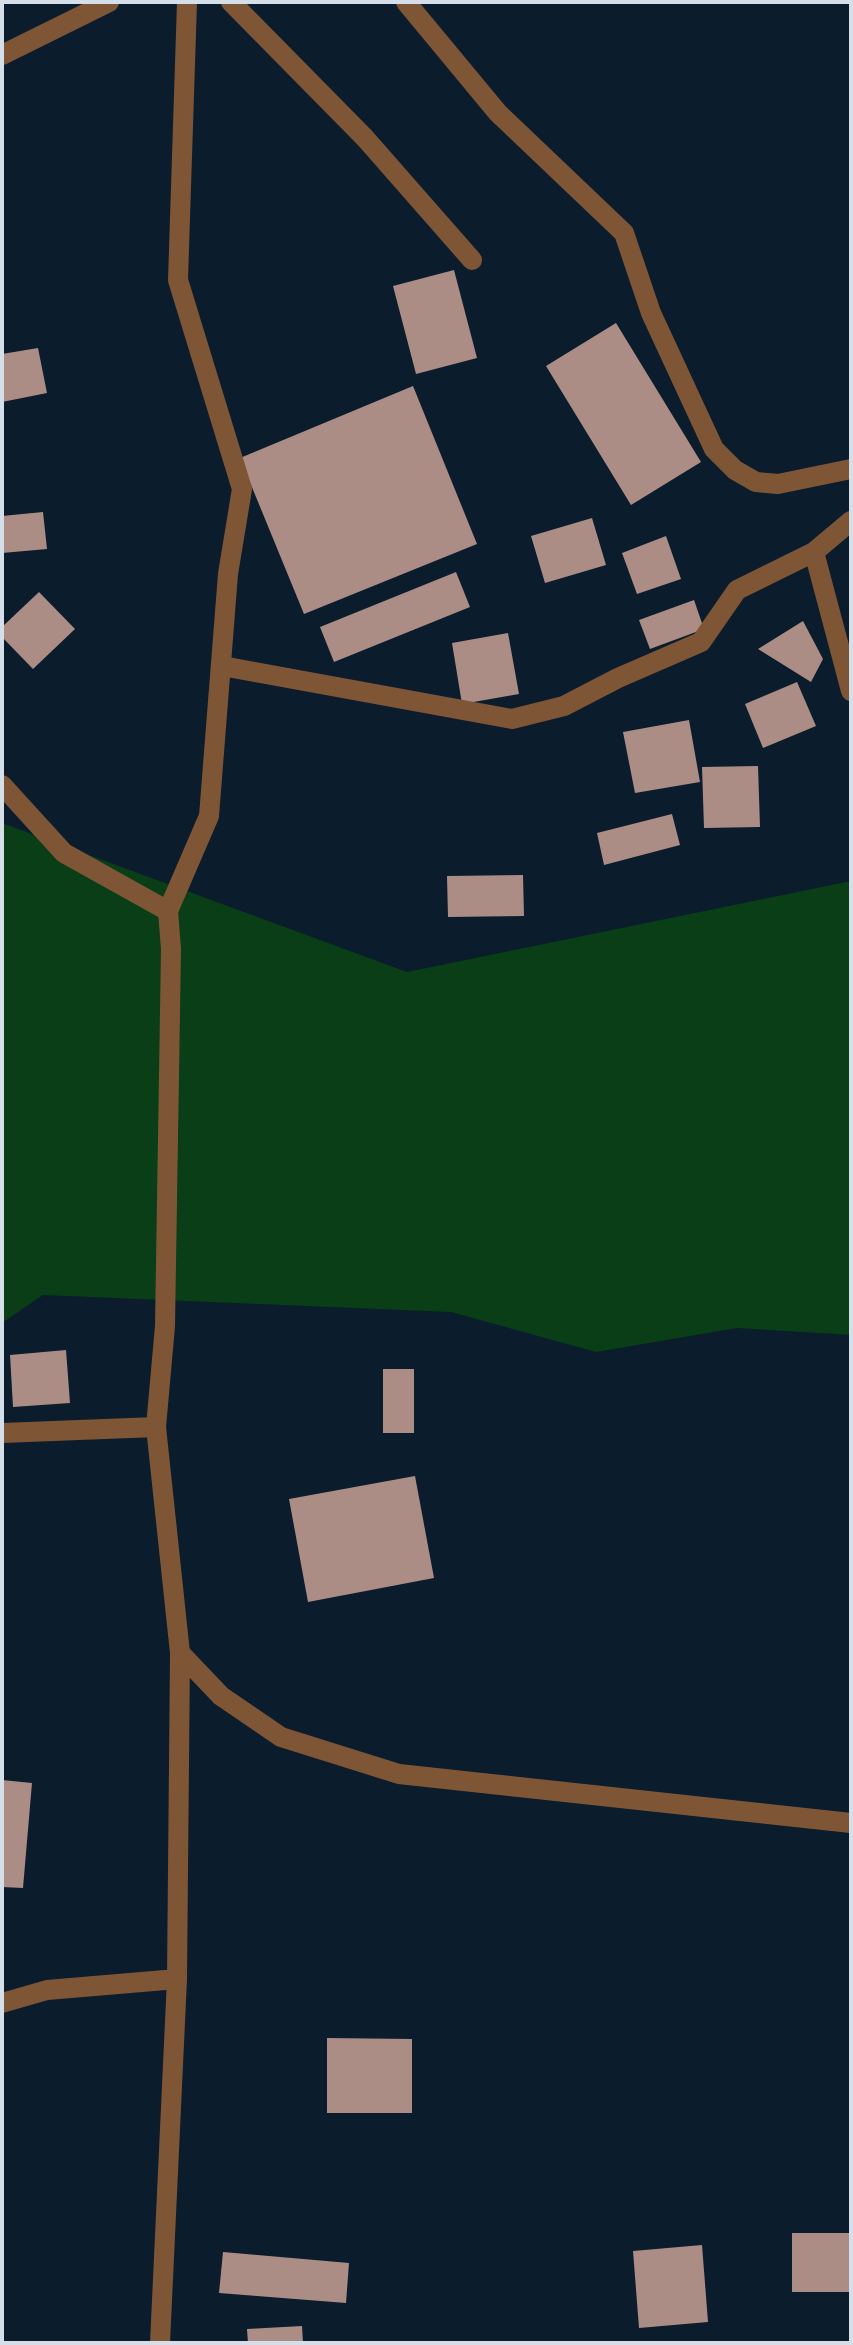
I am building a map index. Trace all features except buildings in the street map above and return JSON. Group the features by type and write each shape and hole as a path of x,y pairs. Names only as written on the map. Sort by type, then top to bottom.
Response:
{"street":[{"path":"2,55 109,2"},
{"path":"160,2343 177,1979 180,1653 156,1427 165,1326 171,949 168,911 209,816 228,574 242,489 178,280 187,2"},
{"path":"231,2 365,138 472,260"},
{"path":"406,2 498,113 624,233 651,313 714,449 735,470 756,482 778,484 851,469"},
{"path":"222,666 512,719 564,706 701,642 737,590 814,552 851,521"},
{"path":"814,552 851,691"},
{"path":"2,785 64,853 168,911"},
{"path":"2,1433 156,1427"},
{"path":"180,1653 221,1696 281,1737 399,1774 851,1823"},
{"path":"2,2003 47,1990 177,1979"}],"green space":[{"path":"2,823 407,972 851,881 851,1335 737,1328 596,1352 451,1312 43,1295 2,1323"}]}
